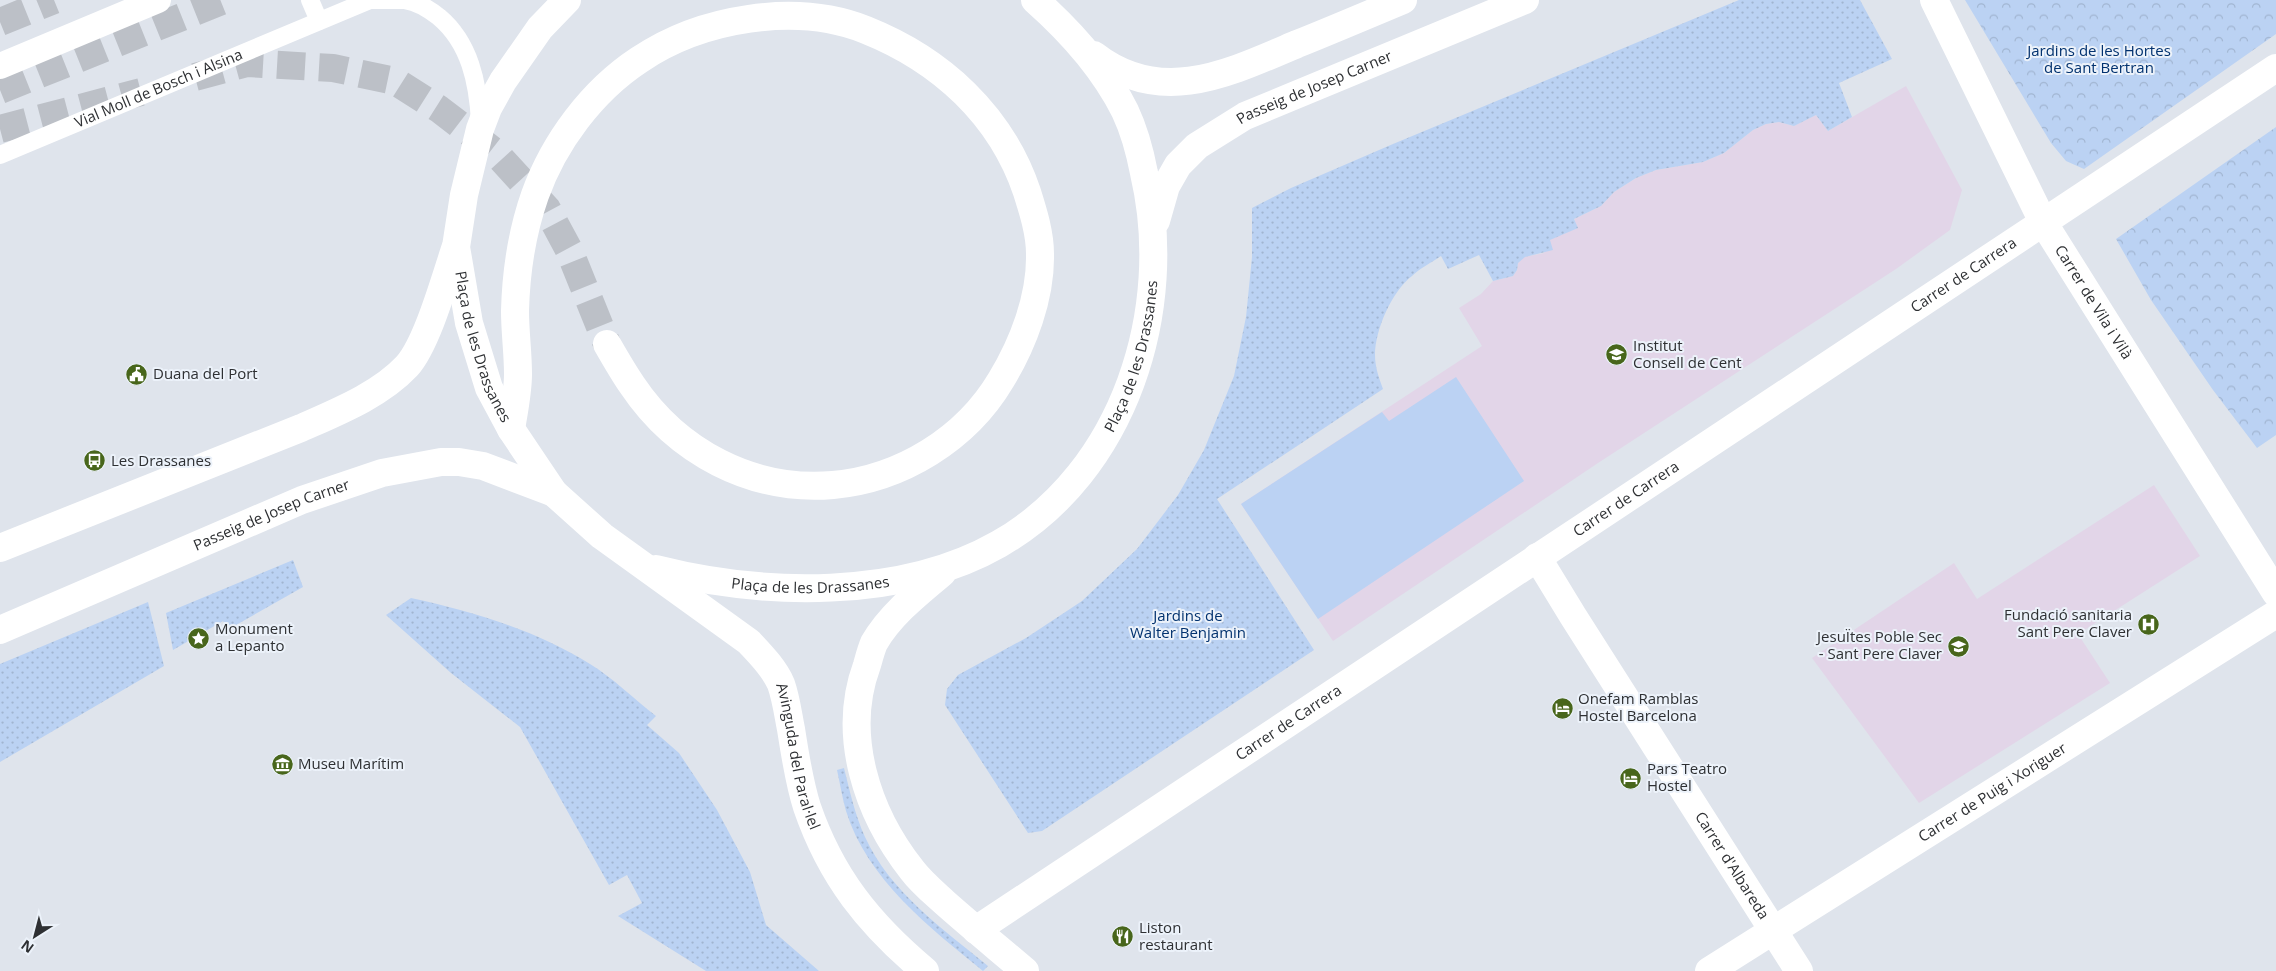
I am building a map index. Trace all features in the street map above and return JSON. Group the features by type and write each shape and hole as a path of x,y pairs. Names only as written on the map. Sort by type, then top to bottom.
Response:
{"main road":[{"name":"Plaça de les Drassanes","path":"567,0 540,28 503,81 488,108 480,128 464,195 456,247 469,322 489,388 511,429 554,493 602,536 643,566 708,580 807,588 883,583 910,579 947,569 999,544 1036,519 1064,492 1092,457 1115,420 1133,378 1146,332 1154,230 1140,152 1126,113 1108,81 1075,40 1035,0"},
{"path":"1075,40 1100,60 1136,78 1160,82 1212,78 1244,67 1402,0"},
{"name":"Passeig de Josep Carner","path":"1154,230 1166,186 1178,165 1197,146 1246,116 1270,104 1525,0"},
{"name":"Carrer de Vila i Vilà","path":"1934,0 2043,222 2276,593"},
{"path":"511,429 518,378 515,312 524,228 550,162 568,131 591,102 620,75 658,48 706,30 743,19 782,16 822,19 864,29 924,59 952,79 976,103 1001,138 1021,173 1034,212 1040,253 1036,290 1027,327 1011,364 990,398 965,426 936,448 902,467 851,483 802,486 778,482 730,469 707,458 679,438 655,414 633,386 607,344"},
{"name":"Carrer de Carrera","path":"976,930 2276,68"},
{"path":"0,548 112,505 336,413 390,382 408,365 423,339 456,247"},
{"name":"Passeig de Josep Carner","path":"0,630 302,500 382,473 441,462 459,462 483,466 554,493"},
{"name":"Carrer d'Albareda","path":"1537,557 1799,971"},
{"name":"Avinguda del Paral·lel","path":"643,566 749,642 768,663 781,684 788,709 807,805 820,841 836,874 868,917 893,944 925,971"},
{"path":"947,569 895,615 874,643 857,698 857,745 860,761 876,811 894,845 913,872 976,930 1025,971"},
{"name":"Carrer de Puig i Xoriguer","path":"1709,971 2276,614"}],"street":[{"path":"0,66 158,0"}],"lane":[{"path":"310,0 319,21"},
{"path":"370,0 406,0 429,8 450,26 465,51 475,79 480,128"},
{"name":"Vial Moll de Bosch i Alsina","path":"0,155 370,0"}],"shaded area":[{"name":"Institut Consell de Cent","path":"1906,86 1962,190 1950,230 1896,269 1598,463 1333,641 1241,504 1482,346 1459,308 1481,294 1493,281 1513,276 1517,270 1518,263 1524,257 1544,253 1549,240 1577,228 1574,219 1601,206 1614,192 1636,178 1656,170 1703,162 1724,153 1753,130 1766,124 1779,122 1794,126 1816,115 1828,131"},
{"name":"JesuÏtes Poble Sec - Sant Pere Claver","path":"2154,485 2200,556 2078,634 2110,683 1919,803 1812,658 1954,563 1977,599"}],"green space":[{"name":"Jardins de Walter Benjamin","path":"1739,0 1860,0 1892,59 1839,83 1852,117 1828,131 1816,115 1794,126 1779,122 1766,124 1753,130 1724,153 1703,162 1656,170 1636,178 1614,192 1601,206 1574,219 1578,228 1550,240 1553,250 1525,257 1518,263 1517,270 1513,276 1493,281 1479,255 1448,269 1441,256 1415,273 1398,291 1381,323 1375,359 1383,389 1217,499 1314,650 1042,831 1028,833 945,705 947,689 958,675 1026,638 1082,601 1137,549 1178,495 1204,450 1234,376 1246,317 1252,257 1252,208 1291,188 1393,144"},
{"name":"Jardins de les Hortes de Sant Bertran","path":"1965,0 2276,0 2276,34 2084,169 2066,161 2051,143"},
{"path":"2276,127 2276,435 2257,448 2213,390 2151,300 2116,239"},
{"path":"1456,377 1524,481 1318,619 1241,504 1382,412 1389,421"},
{"path":"293,560 303,587 229,629 223,621 173,650 166,613"},
{"path":"411,598 481,616 548,641 599,670 656,716 647,725 679,753 717,810 750,872 766,925 819,971 706,971 618,916 642,903 627,875 609,885 520,727 451,673 386,615"},
{"path":"148,602 164,666 0,762 0,664"},
{"path":"844,768 858,820 865,837 888,875 919,908 988,966 983,971 922,919 885,880 869,859 856,836 846,811 837,770"}],"tunnel":[{"path":"0,22 54,0"},
{"path":"0,90 224,0"},
{"path":"195,77 247,63 333,68 395,81 439,109 495,152 547,209 569,250 607,344"},
{"path":"0,129 141,92"}],"place":[{"name":"Institut Consell de Cent","path":"1617,355"},
{"name":"Duana del Port","path":"137,374"},
{"name":"Les Drassanes","path":"95,461"},
{"name":"Fundació sanitaria Sant Pere Claver","path":"2148,624"},
{"name":"Monument a Lepanto","path":"199,638"},
{"name":"JesuÏtes Poble Sec - Sant Pere Claver","path":"1958,646"},
{"name":"Onefam Ramblas Hostel Barcelona","path":"1562,708"},
{"name":"Museu Marítim","path":"282,764"},
{"name":"Pars Teatro Hostel","path":"1631,778"},
{"name":"Liston restaurant","path":"1123,937"}]}
